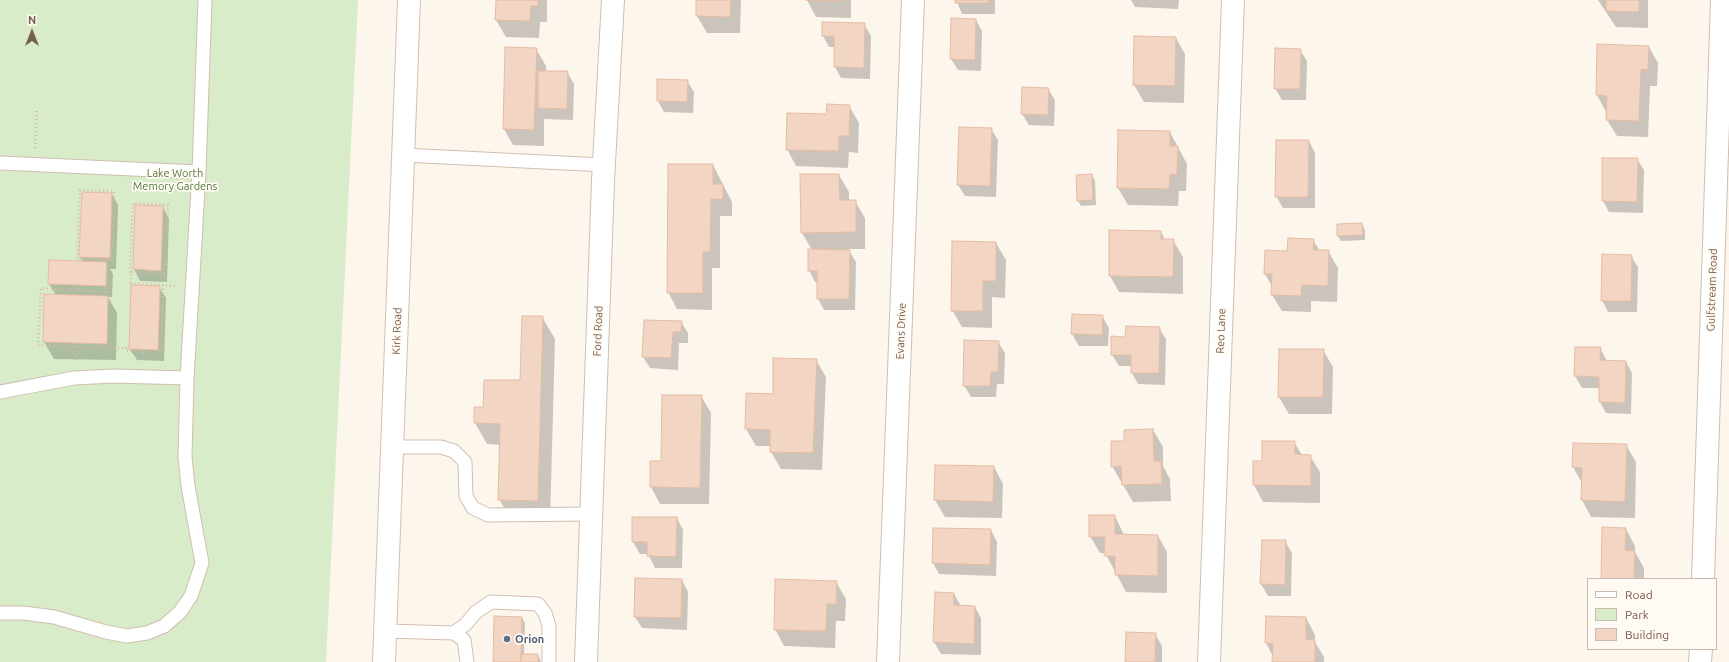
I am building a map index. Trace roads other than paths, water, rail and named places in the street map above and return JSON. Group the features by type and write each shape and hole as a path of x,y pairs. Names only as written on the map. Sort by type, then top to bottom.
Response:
{"street":[{"name":"Kirk Road","path":"384,662 409,0"},
{"name":"Ford Road","path":"586,662 604,165 613,0"},
{"name":"Evans Drive","path":"888,662 913,0"},
{"name":"Reo Lane","path":"1209,662 1233,0"},
{"name":"Gulfstream Road","path":"1703,578 1722,0"},
{"path":"1700,662 1701,650"}],"lane":[{"path":"0,613 24,613 54,617 106,632 127,636 147,633 164,626 180,612 191,596 202,563 188,486 185,457 187,378 199,172 205,0"},
{"path":"403,155 604,165"},
{"path":"0,163 199,172"},
{"path":"0,392 74,378 114,376 187,378"},
{"path":"392,447 441,447 454,451 464,462 466,496 473,508 488,515 591,514"},
{"path":"454,633 466,624 476,612 491,602 538,604 545,613 549,626 548,662"},
{"path":"386,631 454,633 464,640 467,662"}],"place":[{"name":"Orion","path":"507,639"}],"park label":[{"name":"Lake Worth Memory Gardens","path":"175,179"}]}
